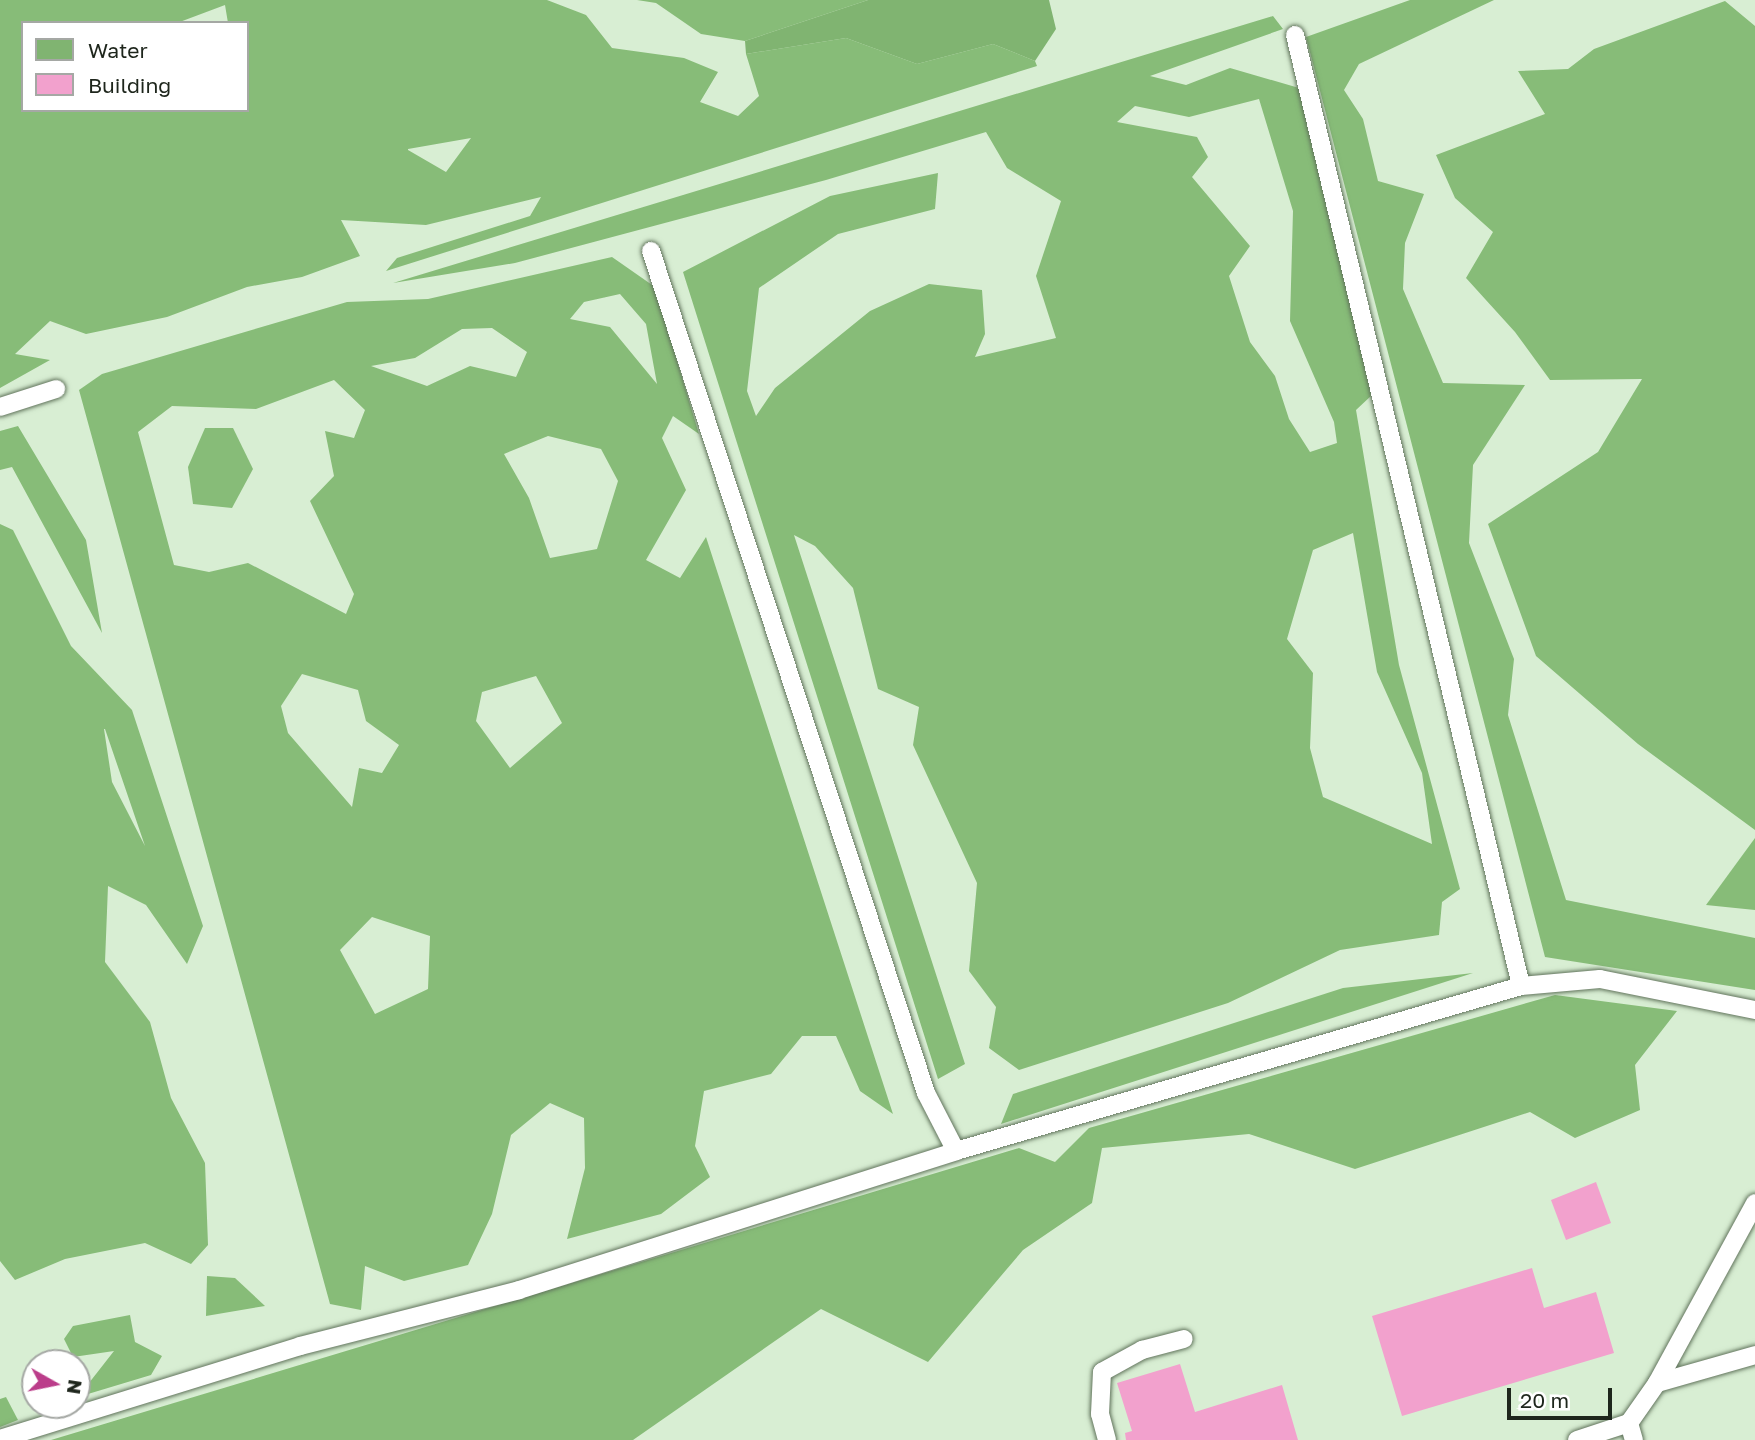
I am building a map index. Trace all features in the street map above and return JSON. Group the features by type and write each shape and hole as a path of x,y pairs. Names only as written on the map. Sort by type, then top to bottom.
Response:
{"lane":[{"path":"1295,35 1521,986"},
{"path":"651,251 926,1093 956,1151"},
{"path":"0,407 56,389"},
{"path":"0,1439 300,1346 519,1290 956,1151 1521,986 1600,979 1755,1010"},
{"path":"1577,1440 1631,1432 1755,1203"},
{"path":"1107,1440 1100,1414 1102,1372 1142,1350 1184,1339"},
{"path":"1657,1383 1755,1354"}],"shaded area":[{"path":"0,0 547,0 586,15 612,48 684,58 718,72 700,102 738,116 759,96 746,54 846,38 917,64 993,44 1035,61 1037,66 386,271 397,258 530,216 541,197 426,225 341,220 360,256 302,277 247,287 167,317 86,334 50,321 15,354 50,360 0,388","holes":["471,138 446,172 408,150 408,149"]},
{"path":"637,0 868,0 745,41 701,34 656,3"},
{"path":"1410,0 1494,0 1359,64 1344,90 1363,119 1378,181 1424,194 1405,243 1403,289 1443,383 1525,385 1473,465 1469,543 1514,659 1508,715 1566,900 1755,938 1755,990 1545,957 1306,37"},
{"path":"1725,1 1755,26 1755,830 1638,744 1536,656 1488,524 1598,452 1642,379 1550,380 1515,332 1466,278 1493,232 1455,198 1436,155 1545,114 1518,71 1568,69 1594,49"},
{"path":"1273,16 1283,29 1150,76 1186,85 1230,68 1299,88 1372,395 1356,410 1399,665 1460,889 1442,902 1439,935 1340,950 1228,1003 1019,1070 989,1048 996,1007 969,971 977,883 913,745 919,707 878,689 853,588 815,546 794,535 965,1064 938,1079 683,272 830,196 938,173 935,209 838,234 759,288 747,391 756,416 775,388 870,311 929,284 982,290 985,334 975,357 1056,338 1036,276 1061,201 1007,168 986,132 826,180 515,263 393,283","holes":["1259,99 1293,211 1290,321 1334,422 1337,443 1310,452 1289,419 1275,376 1250,342 1229,276 1250,246 1192,177 1208,157 1197,137 1117,122 1135,106 1189,117","1353,533 1377,672 1422,773 1432,844 1323,797 1310,748 1313,673 1287,639 1313,550"]},
{"path":"612,257 655,287 699,434 673,416 662,438 686,490 646,560 680,578 706,537 893,1114 860,1091 836,1036 802,1036 771,1074 704,1091 695,1146 710,1177 661,1214 567,1239 585,1168 584,1118 550,1103 511,1135 492,1214 468,1265 404,1281 365,1266 361,1310 330,1304 79,390 102,374 347,302 428,299","holes":["620,294 646,324 657,384 610,327 570,319 584,302","492,328 527,352 516,377 470,366 427,386 371,366 415,358 462,329","334,380 365,410 354,438 325,431 334,476 310,501 354,594 346,614 248,563 209,572 174,565 138,432 172,406 256,409","548,436 601,449 618,481 597,549 550,558 529,498 504,454","302,674 358,690 366,721 399,745 382,773 359,768 352,807 288,733 281,706","536,676 562,723 510,768 476,721 482,692","372,917 430,936 428,989 375,1014 340,950"]},
{"path":"18,426 86,540 102,633 12,467 0,470 0,431"},
{"path":"205,428 233,428 253,469 232,508 193,504 188,467"},
{"path":"0,524 13,530 71,646 132,710 203,926 187,964 146,905 108,886 105,962 150,1022 171,1098 205,1163 208,1245 191,1264 145,1243 65,1259 15,1280 0,1261","holes":["105,729 145,846 112,782"]},
{"path":"1755,838 1755,910 1706,905"},
{"path":"1473,973 1001,1124 1013,1094 1343,988"},
{"path":"1555,995 1677,1011 1635,1065 1640,1110 1575,1138 1530,1112 1355,1169 1249,1134 1102,1148 1092,1203 1023,1250 928,1362 821,1309 633,1440 51,1440 1019,1148 1055,1162 1089,1128"},
{"path":"207,1276 235,1278 265,1306 206,1316"},
{"path":"130,1315 135,1342 162,1356 151,1375 91,1393 91,1380 114,1351 91,1354 91,1349 69,1349 64,1339 73,1326"},
{"path":"6,1397 18,1420 0,1427 0,1399"}],"water":[{"path":"868,0 1049,0 1056,29 1035,61 993,44 917,64 846,38 746,54 745,41"}],"building":[{"path":"1596,1182 1611,1223 1566,1240 1551,1200"},
{"path":"1532,1268 1544,1308 1596,1292 1614,1353 1402,1416 1372,1316"},
{"path":"1180,1364 1195,1412 1282,1385 1298,1440 1126,1440 1125,1433 1132,1431 1117,1383"}]}
